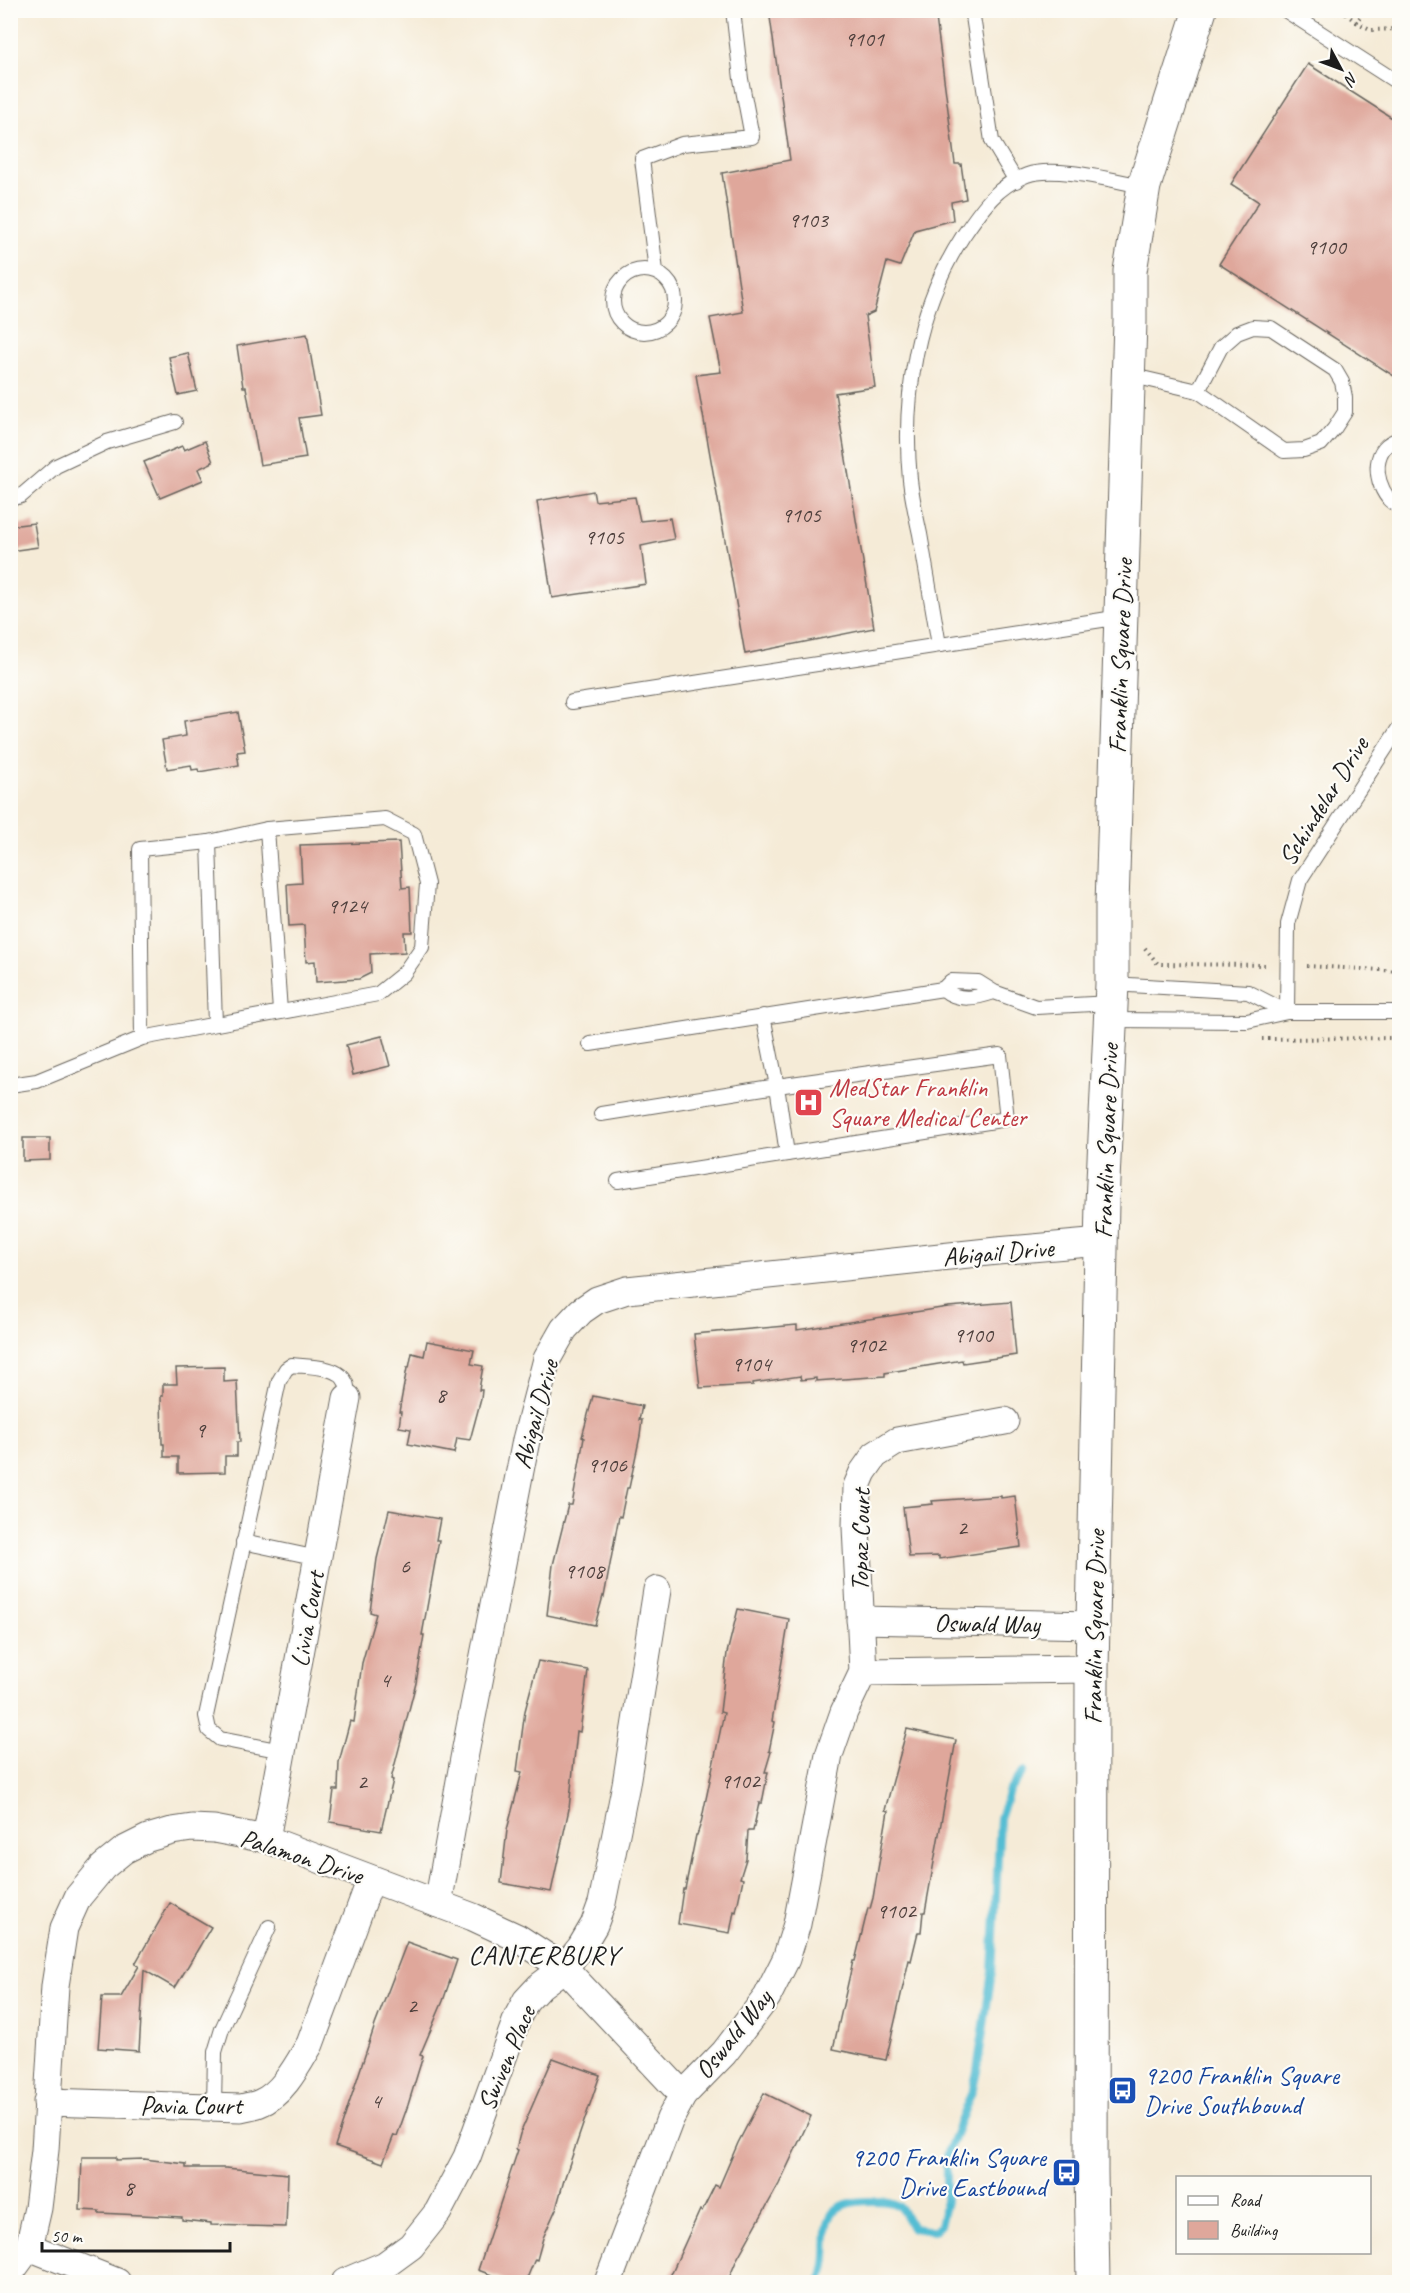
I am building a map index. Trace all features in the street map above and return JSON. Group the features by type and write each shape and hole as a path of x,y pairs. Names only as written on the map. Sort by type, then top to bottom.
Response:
{"street":[{"name":"Franklin Square Drive","path":"1094,2283 1091,2172 1092,1669 1101,1242 1111,1002 1130,271 1144,186 1200,10"},
{"name":"Abigail Drive","path":"438,1904 526,1440 547,1359 564,1329 581,1311 597,1299 627,1290 1101,1242"},
{"name":"Livia Court","path":"266,1839 347,1398"},
{"name":"Topaz Court","path":"860,1620 857,1486 863,1472 875,1455 897,1441 1005,1421"},
{"name":"Swiven Place","path":"345,2283 385,2265 411,2246 438,2212 467,2157 518,2016 526,2001 540,1986 564,1968 581,1947 594,1925 604,1892 626,1784 657,1590"},
{"name":"Oswald Way","path":"608,2283 670,2119 683,2095 724,2053 767,1997 786,1959 797,1924 829,1755 844,1712 863,1672 860,1620 1093,1625"},
{"name":"Oswald Way","path":"863,1672 1092,1669"},
{"name":"Palamon Drive","path":"10,2273 29,2247 38,2208 45,2150 55,1986 64,1928 78,1897 103,1867 124,1850 148,1838 192,1828 214,1829 266,1839 473,1917 518,1938 564,1968 683,2095"},
{"name":"Pavia Court","path":"47,2103 241,2108 261,2103 277,2092 298,2065 310,2044 372,1879"},
{"path":"29,2247 117,2283"}],"lane":[{"path":"656,271 645,269 626,275 613,293 614,313 625,327 641,333 655,331 668,322 675,307 675,292 668,279 656,271 642,159 682,144 752,137 741,79 733,10"},
{"path":"972,10 992,141 1016,181"},
{"path":"1285,10 1303,15 1400,84"},
{"path":"939,645 910,481 908,418 916,354 932,297 951,256 984,205 1004,186 1029,174 1063,173 1144,186"},
{"path":"1128,375 1198,391 1284,451 1304,450 1321,444 1345,412 1342,382 1335,370 1271,328 1253,327 1237,333 1221,347 1198,391"},
{"path":"10,499 21,496 56,466 107,442 175,422"},
{"path":"1400,438 1383,448 1377,462 1380,482 1388,499 1400,507"},
{"path":"572,702 1121,617"},
{"name":"Schindelar Drive","path":"1287,1012 1288,924 1300,880 1400,726"},
{"path":"10,1085 36,1081 142,1038 378,994 404,973 422,947 427,884 414,834 385,819 267,829 209,842 140,849 142,1038"},
{"path":"267,829 280,1011"},
{"path":"209,842 215,1024"},
{"path":"590,1044 943,989 951,981 978,982 994,992 1036,1007 1248,992 1287,1012"},
{"path":"1111,1002 1247,1021 1287,1012 1400,1012"},
{"path":"763,1016 787,1154"},
{"path":"602,1114 777,1086 1000,1055 1007,1119 618,1182"},
{"path":"282,1751 220,1739 209,1730 206,1716 279,1381 286,1369 292,1365 331,1370 341,1376 347,1384 347,1398"},
{"path":"243,1542 318,1558"},
{"path":"214,2107 215,2052 269,1927"}],"path":[{"path":"1341,10 1356,22 1372,30 1400,29"},
{"path":"1356,22 1366,10"}],"building":[{"path":"769,10 935,10 955,164 961,164 966,199 951,202 953,220 915,230 900,266 887,262 874,312 865,316 875,387 835,393 874,628 745,654 696,375 721,372 710,318 743,312 722,173 790,160"},
{"path":"1308,64 1400,123 1400,380 1219,264 1259,202 1231,184"},
{"path":"307,334 321,415 299,418 306,458 260,465 246,387 243,387 237,346"},
{"path":"188,353 197,391 178,395 169,357"},
{"path":"205,441 213,462 198,469 203,480 160,498 144,462 182,446 184,450"},
{"path":"593,491 595,501 635,497 640,521 670,518 674,539 641,546 646,584 552,598 537,501"},
{"path":"34,523 38,547 10,551 10,526"},
{"path":"238,712 245,751 237,752 239,765 199,772 198,769 192,770 191,765 167,769 162,740 186,736 184,721"},
{"path":"399,842 402,888 410,887 412,932 404,932 405,952 370,954 371,973 359,979 316,982 315,961 306,962 304,925 289,926 287,884 302,883 300,845"},
{"path":"382,1036 390,1066 353,1075 346,1045"},
{"path":"23,1138 50,1138 50,1160 23,1161"},
{"path":"1011,1302 1016,1355 963,1363 962,1360 885,1373 885,1376 816,1381 816,1378 801,1380 800,1376 753,1383 753,1385 700,1388 694,1334 797,1325 797,1330 948,1307"},
{"path":"427,1341 474,1350 471,1364 483,1366 479,1390 482,1390 481,1399 470,1440 457,1438 454,1453 408,1444 411,1429 399,1427 401,1412 399,1412 407,1368 409,1368 412,1353 424,1356"},
{"path":"224,1367 224,1382 237,1381 240,1442 237,1442 237,1456 225,1456 225,1472 178,1473 178,1457 164,1457 161,1396 163,1396 163,1384 177,1384 176,1368"},
{"path":"593,1396 642,1406 639,1420 642,1420 640,1436 629,1488 627,1488 621,1517 619,1516 604,1597 595,1625 547,1615 553,1565 568,1505 572,1505 584,1438 582,1437"},
{"path":"1001,1496 1001,1498 1015,1496 1021,1547 939,1559 939,1556 909,1557 903,1507 933,1504 932,1501"},
{"path":"389,1510 440,1519 436,1540 439,1540 416,1683 391,1779 393,1780 381,1831 330,1822 334,1790 338,1790 339,1762 350,1721 354,1722 362,1663 376,1614 370,1612 377,1559"},
{"path":"738,1609 789,1619 772,1721 775,1722 769,1751 771,1752 765,1772 768,1772 762,1803 759,1803 753,1831 748,1831 746,1859 740,1878 743,1879 730,1933 678,1924 683,1889 685,1889 696,1835 701,1823 724,1713 720,1712 727,1653"},
{"path":"538,1661 588,1670 580,1732 577,1731 569,1809 551,1892 501,1883 507,1830 522,1772 517,1771 525,1711"},
{"path":"907,1729 956,1740 921,1932 918,1932 911,1961 909,1960 886,2060 833,2049 853,1961 855,1961 868,1908 870,1909 873,1898 888,1811 885,1810"},
{"path":"170,1903 211,1927 175,1988 144,1970 139,2051 98,2048 102,1997 121,1997 139,1966 135,1964"},
{"path":"407,1942 457,1960 443,2001 420,2055 423,2056 397,2136 394,2135 383,2163 335,2146 375,2025"},
{"path":"553,2058 600,2075 537,2260 535,2259 525,2283 513,2283 478,2270 518,2150 516,2149 520,2134"},
{"path":"764,2093 811,2116 779,2184 737,2259 727,2283 667,2283 700,2210 702,2211 715,2185 719,2187 738,2143"},
{"path":"82,2157 116,2157 116,2160 144,2159 186,2164 186,2168 226,2168 288,2174 286,2227 211,2225 211,2223 182,2220 182,2217 80,2210"}],"waterway":[{"path":"820,2282 825,2267 828,2226 831,2215 839,2207 853,2202 890,2202 902,2210 912,2228 934,2231 940,2225 946,2201 948,2152 973,2089 992,1972 1000,1818 1009,1791 1023,1772"}],"place":[{"name":"MedStar Franklin Square Medical Center","path":"808,1102"},
{"name":"9200 Franklin Square Drive Southbound","path":"1123,2090"},
{"name":"9200 Franklin Square Drive Eastbound","path":"1067,2172"}],"district":[{"name":"CANTERBURY","path":"544,1955"}]}
